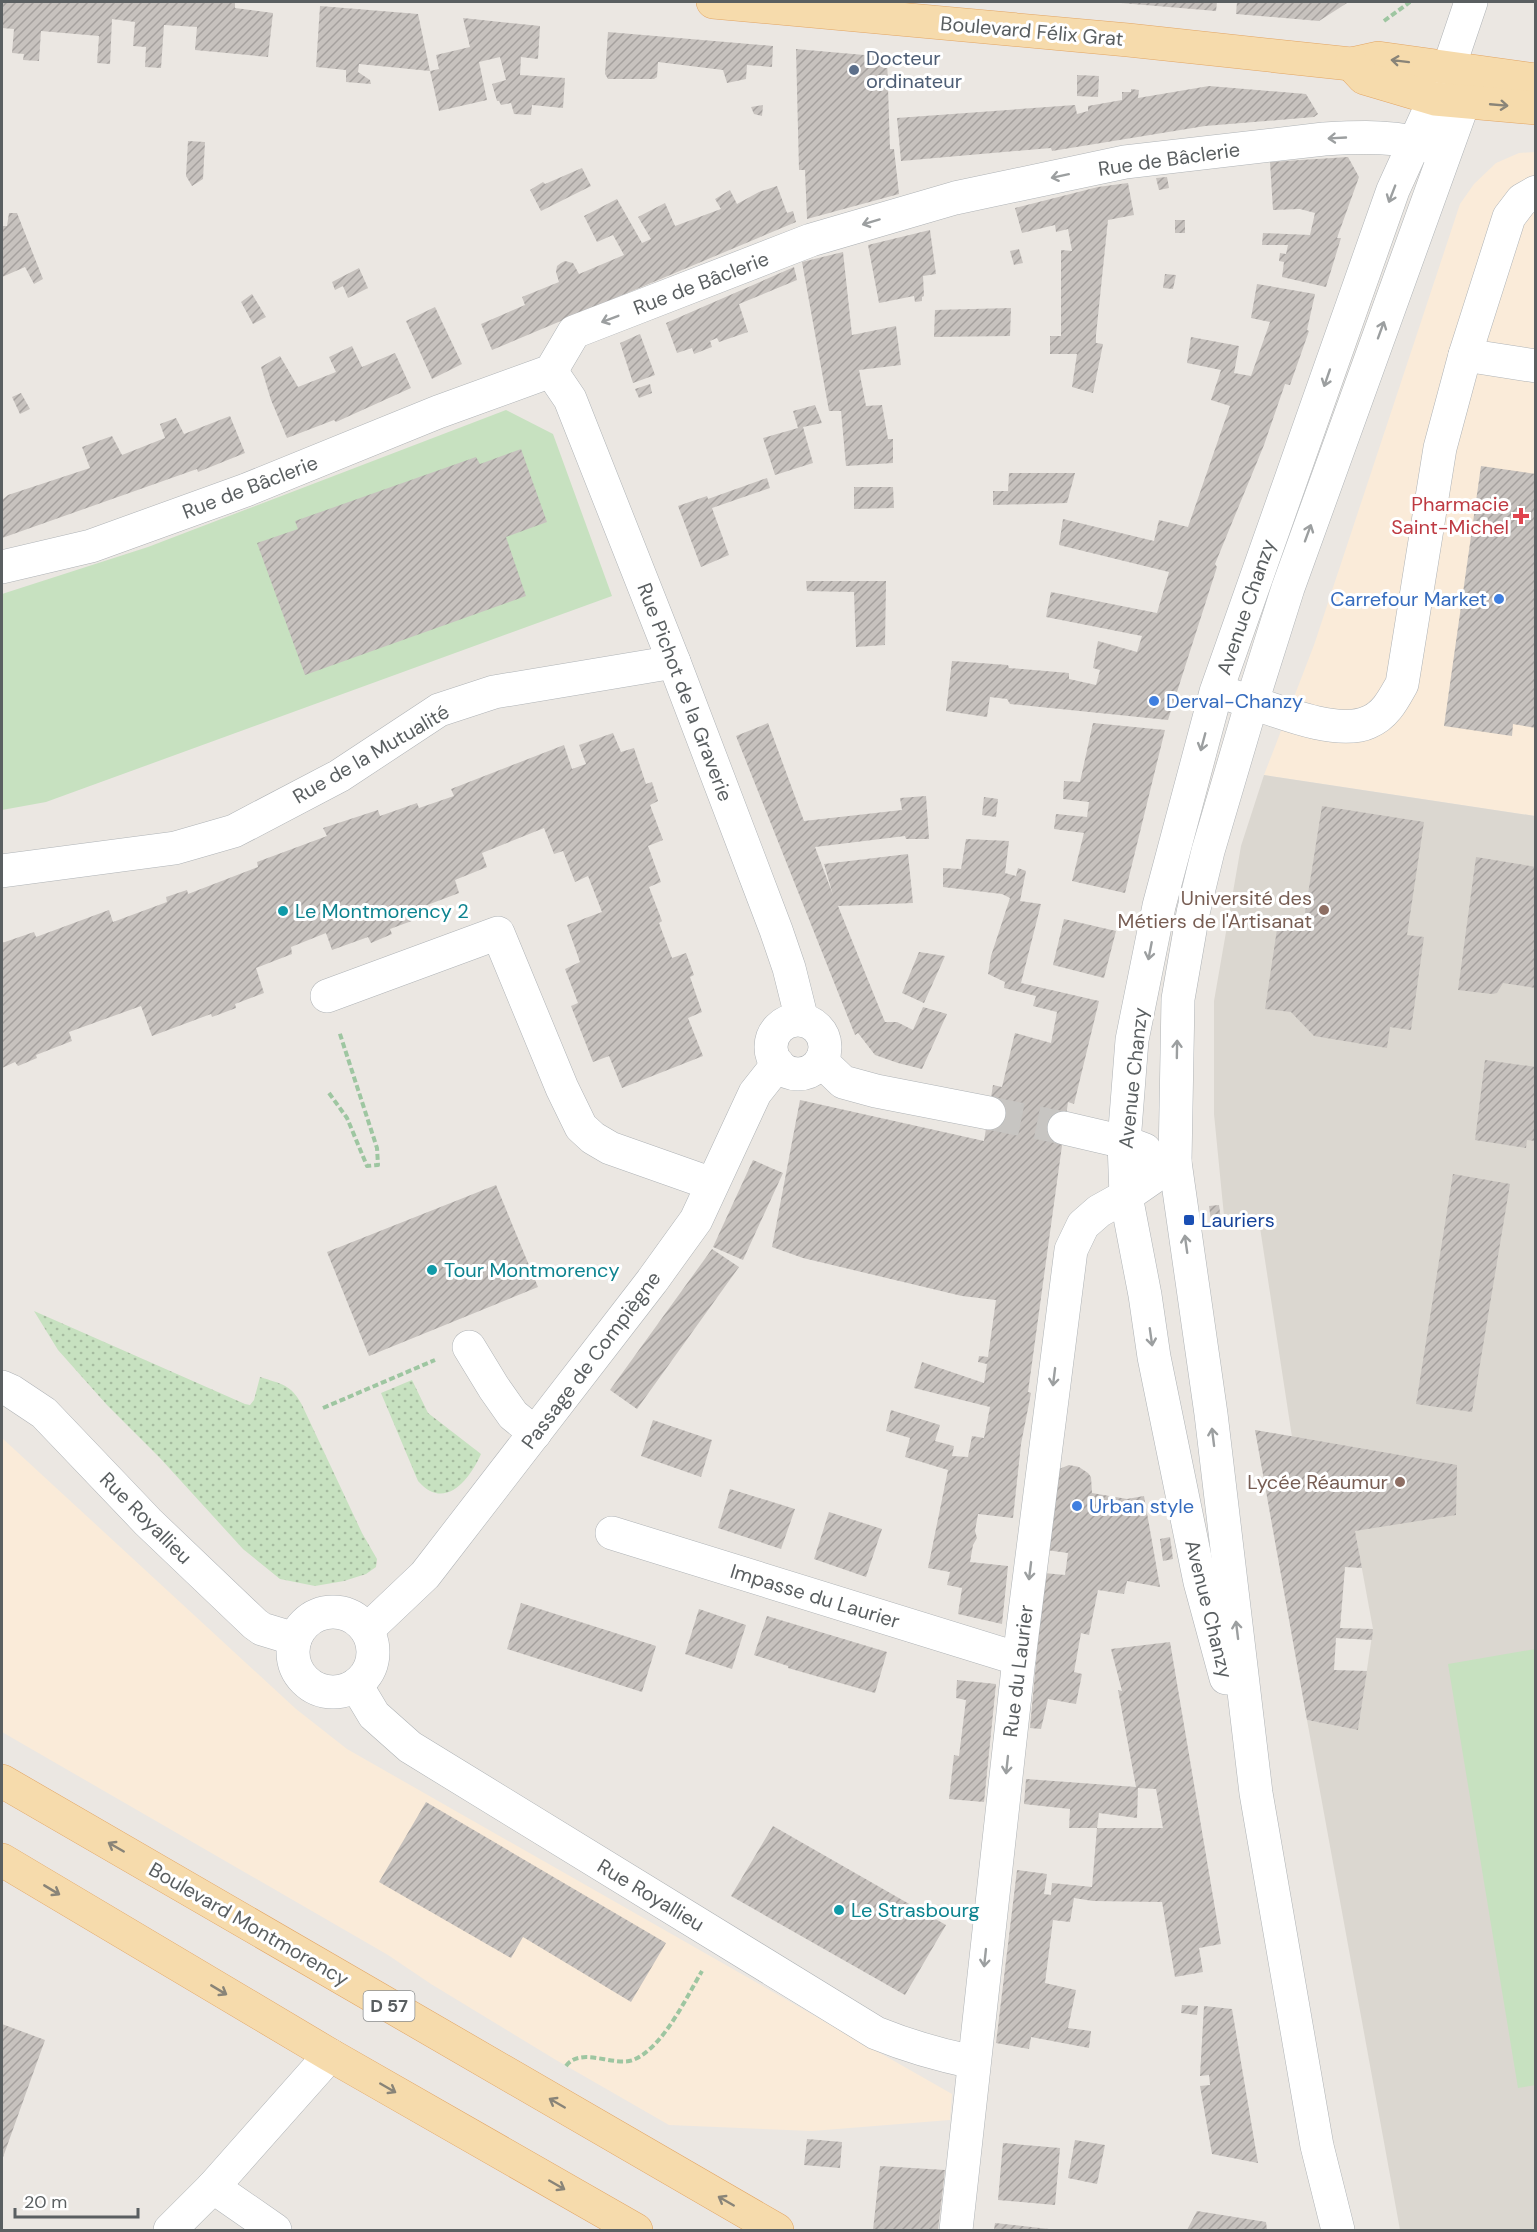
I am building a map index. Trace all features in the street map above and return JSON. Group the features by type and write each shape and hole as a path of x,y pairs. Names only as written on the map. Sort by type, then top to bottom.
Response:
{"main road":[{"name":"Boulevard Félix Grat","path":"712,2 1116,39 1351,64 1378,58 1536,80"},
{"path":"1351,64 1364,78 1449,100 1536,108"},
{"name":"Boulevard Montmorency","path":"2,1781 777,2230"},
{"path":"2,1860 330,2055 636,2230"}],"street":[{"path":"1430,147 1462,69 1471,2"},
{"name":"Rue de Bâclerie","path":"2,567 102,542 246,490 438,412 551,371 574,332 811,240 955,198 1137,161 1324,139 1352,138 1430,147"},
{"name":"Avenue Chanzy","path":"1256,1793 1200,1582 1154,1357 1126,1196 1124,1142 1132,1040 1159,906 1216,692 1389,201 1430,147"},
{"name":"Avenue Chanzy","path":"1338,2230 1317,2146 1256,1793 1175,1162 1178,999 1184,959 1208,851 1252,702 1430,147"},
{"path":"1216,692 1325,725 1351,728 1371,722 1389,707 1402,684 1440,448 1465,355 1509,217 1522,200 1536,192"},
{"path":"1465,355 1536,366"},
{"name":"Rue Pichot de la Graverie","path":"551,371 570,399 674,662 776,930 789,968 802,1020"},
{"name":"Rue de la Mutualité","path":"2,871 175,848 234,831 339,776 439,710 494,692 674,662"},
{"path":"327,996 498,933 562,1088 581,1127 593,1138 610,1148 712,1184"},
{"path":"792,1020 802,1020 817,1028 825,1044 821,1061 808,1072 800,1074 792,1073 778,1064 771,1047 777,1030 792,1020"},
{"path":"821,1061 843,1082 876,1091 988,1113"},
{"name":"Passage de Compiègne","path":"367,1630 425,1575 652,1281 696,1220 755,1093 778,1064"},
{"path":"1064,1128 1124,1142 1175,1162"},
{"name":"Rue du Laurier","path":"956,2230 1019,1659 1071,1250 1083,1225 1099,1211 1126,1196 1175,1162"},
{"path":"1145,1295 1199,1335"},
{"path":"470,1347 513,1415 535,1433"},
{"name":"Rue Royallieu","path":"2,1388 11,1391 44,1413 148,1522 255,1624 262,1629 296,1639"},
{"name":"Impasse du Laurier","path":"612,1533 1019,1659"},
{"path":"329,1612 348,1615 367,1630 372,1641 372,1660 368,1672 356,1685 347,1690 321,1691 308,1684 300,1675 294,1662 296,1639 309,1620 329,1612"},
{"name":"Rue Royallieu","path":"356,1685 374,1715 410,1747 723,1939 876,2032 908,2046 973,2062"},
{"path":"170,2230 213,2187 330,2055"},
{"name":"Avenue Chanzy","path":"1317,2146 1321,2230"},
{"path":"213,2187 275,2230"}],"path":[{"path":"327,996 377,1148 378,1165 367,1166 347,1118 329,1093"},
{"path":"323,1408 410,1370"},
{"path":"544,2096 570,2061 582,2057 632,2061 646,2052 660,2039 723,1939"}],"shaded area":[{"path":"1535,152 1535,816 1264,775 1314,645 1460,204 1474,184 1496,163 1519,153"},
{"name":"Lycée Réaumur","path":"1264,775 1535,816 1535,2230 1400,2230 1307,1720 1358,1730 1373,1629 1355,1531 1274,1527 1255,1430 1292,1437 1259,1221 1225,1226 1214,1114 1214,1001 1241,846"},
{"path":"2,1438 296,1709 347,1749 952,2094 950,2120 812,2131 669,2125 556,2060 431,1984 388,1955 2,1732"}],"green space":[{"path":"506,410 553,434 612,596 46,802 2,810 2,594 148,547"},
{"path":"34,1311 245,1404 250,1405 254,1400 260,1377 280,1383 289,1389 302,1405 362,1533 377,1559 376,1567 366,1574 344,1581 315,1586 280,1579 243,1549 160,1458 107,1405 58,1350"},
{"path":"412,1380 428,1413 481,1454 463,1482 447,1493 428,1490 418,1481 381,1393"},
{"path":"1535,1649 1536,2085 1518,2088 1448,1664"}],"building":[{"path":"2,2 235,2 235,8 273,13 268,57 195,50 197,27 164,25 161,68 145,67 146,47 133,46 135,22 112,19 110,64 97,63 99,36 41,31 39,61 23,60 24,54 12,53 14,29 2,28"},
{"path":"1122,2 1217,2 1216,11"},
{"path":"1237,2 1347,3 1319,21 1236,14"},
{"path":"320,6 418,14 430,71 359,64 358,72 370,80 371,84 346,82 346,70 316,67"},
{"path":"463,18 540,26 538,59 521,57 520,75 565,78 563,108 532,105 531,115 514,114 511,103 501,105 497,101 492,84 506,80 500,57 479,62 487,100 439,111 430,71 439,69 436,55 470,47"},
{"path":"608,32 773,46 772,67 747,65 746,79 727,83 723,70 658,62 657,77 654,79 608,79 605,74"},
{"path":"796,49 887,57 890,149 894,149 899,194 807,219 805,170 799,170"},
{"path":"1077,75 1099,76 1098,97 1077,96"},
{"path":"1209,86 1306,94 1318,114 1314,117 1205,126 1052,151 1051,148 901,161 897,118 1075,105 1077,114 1088,111 1088,106 1122,100 1122,92 1131,92 1131,89 1139,90 1138,98"},
{"path":"763,105 762,116 754,114 751,107"},
{"path":"188,141 205,142 203,179 192,186 186,176"},
{"path":"1348,157 1359,177 1337,238 1341,238 1326,287 1282,277 1284,262 1279,261 1280,253 1286,254 1288,245 1262,245 1263,233 1310,235 1315,213 1300,209 1273,210 1270,162"},
{"path":"582,168 591,186 541,211 530,190 543,182 545,184"},
{"path":"1167,177 1169,188 1159,190 1156,178"},
{"path":"1128,183 1134,215 1108,220 1096,335 1096,343 1103,344 1093,393 1072,387 1077,354 1050,354 1050,336 1061,336 1061,250 1072,251 1068,229 1056,232 1055,225 1022,233 1015,208 1098,187"},
{"path":"777,186 787,213 793,211 796,222 492,350 481,324 525,305 522,297 559,282 556,272 557,266 561,263 565,261 573,263 579,274 624,255 613,235 597,242 584,216 617,199 642,243 651,239 638,217 665,203 675,226 721,209 715,199 730,190 737,204 759,192"},
{"path":"9,213 17,213 43,279 34,284 25,267 2,277 2,226 7,226"},
{"path":"1175,220 1185,220 1185,233 1175,233"},
{"path":"930,230 936,274 923,276 922,301 915,302 914,296 879,303 868,245"},
{"path":"1019,249 1023,263 1014,265 1010,251"},
{"path":"843,252 852,335 896,326 901,365 859,370 866,406 882,405 888,439 893,439 893,463 846,466 841,411 829,411 802,262"},
{"path":"794,267 797,280 739,304 748,332 719,342 717,338 710,341 712,347 694,354 692,348 677,353 666,323"},
{"path":"359,268 368,288 348,298 343,286 335,290 332,282"},
{"path":"1165,274 1176,275 1173,289 1163,288"},
{"path":"1257,284 1315,294 1307,330 1309,331 1290,385 1285,384 1264,445 1215,564 1217,567 1168,720 1010,704 1007,699 990,697 987,717 946,711 952,661 1069,673 1069,679 1096,685 1100,670 1093,668 1098,641 1137,652 1142,636 1046,617 1051,592 1157,613 1169,572 1059,545 1063,519 1154,541 1159,520 1188,527 1230,406 1211,400 1221,370 1187,363 1191,337 1239,346 1234,373 1251,376 1270,322 1251,318"},
{"path":"252,294 266,317 253,324 241,302"},
{"path":"435,307 462,364 432,379 406,321"},
{"path":"1011,308 1010,336 934,337 935,310"},
{"path":"640,334 655,375 633,383 620,343"},
{"path":"352,346 362,367 395,353 411,388 336,422 334,420 287,438 271,400 261,367 280,356 298,387 336,372 329,357"},
{"path":"650,384 652,393 639,398 635,389"},
{"path":"21,393 30,409 20,414 12,397"},
{"path":"815,405 822,423 803,427 813,463 775,475 763,438 798,428 793,411"},
{"path":"230,416 245,453 198,472 197,469 2,538 2,500 8,495 90,468 82,447 112,436 122,455 165,438 160,424 176,418 184,434"},
{"path":"521,449 547,522 506,537 526,596 305,675 257,543 298,529 295,521 476,457 480,464"},
{"name":"Carrefour Market","path":"1481,466 1536,474 1536,728 1513,724 1512,736 1444,726"},
{"path":"1009,473 1075,473 1067,503 993,505 993,491 1008,491"},
{"path":"767,478 770,488 712,508 729,555 701,567 678,506 707,496 708,499"},
{"path":"854,487 893,487 894,508 854,509"},
{"path":"806,581 886,581 885,645 856,647 854,592 807,591"},
{"path":"768,723 804,821 902,810 900,798 926,796 929,839 906,839 905,836 815,847 833,895 824,864 908,854 913,903 838,906 885,1022 897,1022 913,1030 923,1007 947,1014 922,1069 875,1055 858,1033 855,1035 736,736"},
{"path":"1093,723 1165,730 1125,893 1072,881 1084,833 1054,829 1056,814 1087,817 1089,802 1063,799 1064,781 1080,782"},
{"name":"Le Montmorency 2","path":"613,733 621,752 634,748 646,784 652,782 658,801 650,805 663,840 648,846 661,882 649,887 662,921 659,923 672,958 686,953 694,975 690,977 702,1012 688,1018 703,1056 622,1088 609,1056 593,1062 571,1006 578,1003 565,969 580,962 567,925 602,912 588,876 575,882 563,851 554,854 544,828 482,853 487,867 455,880 459,893 422,907 425,916 390,929 392,934 371,943 368,937 332,950 326,933 291,947 292,954 256,968 264,993 235,1004 236,1008 212,1017 211,1014 152,1036 141,1006 69,1032 72,1041 36,1055 37,1058 18,1066 15,1062 2,1068 2,943 34,932 36,937 109,910 113,922 167,902 166,897 187,890 188,894 258,867 257,862 327,836 323,828 378,810 380,816 417,803 419,808 454,796 451,789 564,745 572,769 586,764 579,745"},
{"path":"984,797 998,799 996,817 982,815"},
{"path":"1322,806 1424,822 1407,935 1424,937 1411,1030 1390,1027 1387,1048 1314,1036 1291,1012 1265,1009 1279,916 1304,919"},
{"path":"966,839 1009,841 1005,873 1016,876 1018,868 1026,871 1020,901 1041,904 1021,983 1099,1001 1074,1104 1068,1102 1013,1518 978,1514 975,1531 977,1538 973,1545 970,1562 1008,1566 1002,1624 958,1614 962,1588 947,1585 950,1572 928,1568 948,1470 905,1457 910,1438 886,1431 891,1410 940,1425 935,1441 954,1446 952,1456 968,1457 972,1436 984,1438 990,1407 914,1388 922,1362 984,1383 987,1364 978,1362 979,1356 988,1357 996,1300 962,1296 803,1258 772,1247 800,1100 984,1141 993,1085 1002,1087 1015,1033 1051,1043 1057,1012 1033,1006 1036,996 1004,988 1005,982 988,974 991,956 1010,898 1002,894 943,887 943,868 961,869"},
{"path":"1476,857 1536,867 1536,988 1503,983 1497,993 1492,994 1458,990"},
{"path":"1064,919 1116,931 1104,978 1053,965"},
{"path":"919,952 945,956 924,1003 902,993"},
{"path":"1485,1060 1536,1067 1536,1141 1527,1140 1526,1148 1475,1140"},
{"path":"753,1160 783,1173 743,1260 713,1247"},
{"path":"1453,1174 1510,1184 1472,1412 1416,1404"},
{"name":"Tour Montmorency","path":"496,1185 538,1287 369,1356 327,1252"},
{"path":"1219,1205 1222,1227 1212,1228 1209,1206"},
{"path":"712,1249 739,1267 637,1409 610,1390"},
{"path":"653,1420 712,1440 701,1477 641,1456"},
{"path":"1255,1430 1457,1465 1456,1515 1355,1531 1362,1568 1345,1567 1340,1628 1373,1629 1372,1640 1336,1638 1334,1670 1367,1671 1358,1730 1307,1720"},
{"path":"1069,1465 1079,1467 1088,1473 1091,1477 1092,1493 1127,1499 1144,1496 1160,1587 1127,1581 1124,1594 1098,1590 1089,1635 1081,1633 1074,1672 1082,1674 1076,1704 1048,1699 1041,1729 1030,1728 1044,1573 1065,1575 1068,1553 1046,1550 1059,1469"},
{"path":"730,1489 795,1509 781,1549 718,1528"},
{"path":"829,1512 882,1529 866,1577 814,1559"},
{"path":"1170,1537 1173,1559 1163,1561 1160,1539"},
{"path":"521,1603 656,1646 642,1692 507,1649"},
{"path":"699,1609 746,1625 732,1669 685,1654"},
{"path":"767,1616 887,1652 875,1693 788,1668 788,1666 754,1655"},
{"path":"1170,1642 1221,1944 1199,1948 1203,1972 1175,1977 1162,1902 1093,1901 1074,1898 1070,1922 1053,1920 1045,1983 1076,1990 1068,2028 1091,2031 1089,2048 1031,2037 1029,2049 996,2043 1017,1870 1047,1874 1044,1894 1051,1895 1052,1883 1092,1887 1097,1828 1069,1828 1070,1809 1024,1804 1026,1779 1136,1787 1118,1690 1122,1691 1111,1649","holes":["1138,1788 1156,1789 1163,1828 1097,1828 1099,1813 1137,1818"]},
{"path":"957,1680 996,1684 984,1802 949,1799 954,1755 959,1756 966,1700 956,1698"},
{"path":"426,1802 666,1943 631,2002 523,1937 511,1958 379,1882"},
{"name":"Le Strasbourg","path":"773,1826 946,1925 905,1995 731,1896"},
{"path":"1182,2005 1198,2006 1197,2015 1181,2013"},
{"path":"1204,2006 1232,2009 1258,2163 1212,2154 1200,2086 1210,2085 1209,2075 1200,2076"},
{"path":"2,2024 45,2040 2,2160"},
{"path":"807,2139 842,2142 840,2168 804,2165"},
{"path":"1075,2140 1105,2145 1097,2184 1068,2178"},
{"path":"1003,2143 1060,2148 1055,2205 998,2200"},
{"path":"880,2166 945,2170 938,2230 873,2230"},
{"path":"1197,2211 1266,2222 1267,2230 1187,2230"},
{"path":"995,2223 1049,2229 1049,2230 994,2230"}],"tunnel":[{"path":"989,1113 1064,1128"}],"place":[{"name":"Docteur ordinateur","path":"854,70"},
{"name":"Pharmacie Saint-Michel","path":"1521,516"},
{"name":"Carrefour Market","path":"1499,599"},
{"name":"Derval-Chanzy","path":"1154,701"},
{"name":"Université des Métiers de l'Artisanat","path":"1324,910"},
{"name":"Le Montmorency 2","path":"283,911"},
{"name":"Lauriers","path":"1189,1220"},
{"name":"Tour Montmorency","path":"432,1270"},
{"name":"Lycée Réaumur","path":"1400,1482"},
{"name":"Urban style","path":"1077,1506"},
{"name":"Le Strasbourg","path":"839,1910"}]}
